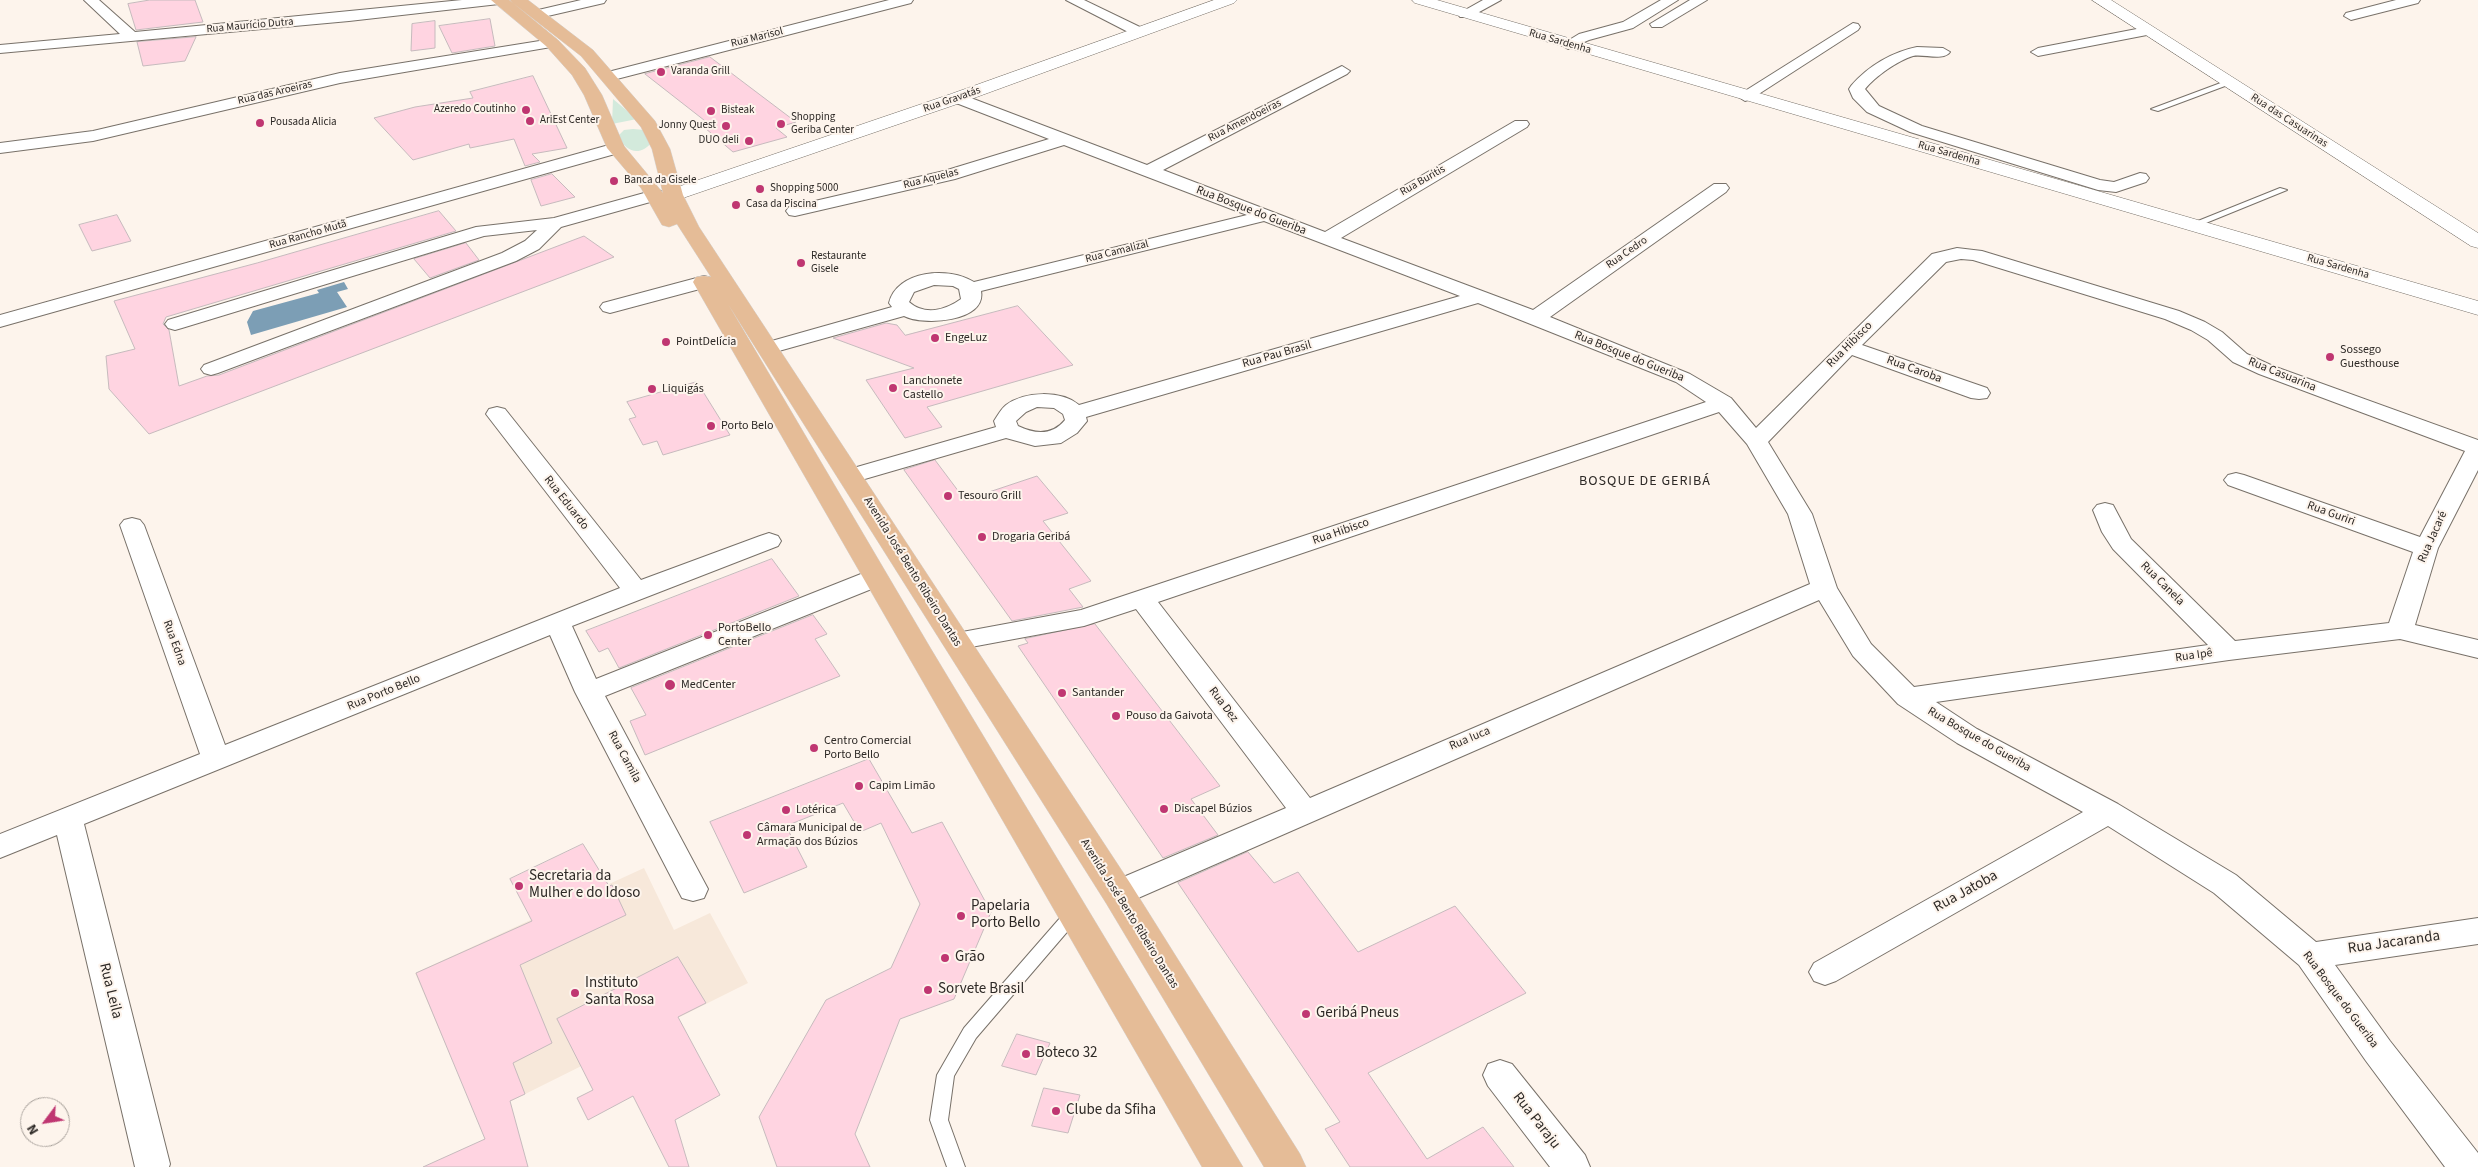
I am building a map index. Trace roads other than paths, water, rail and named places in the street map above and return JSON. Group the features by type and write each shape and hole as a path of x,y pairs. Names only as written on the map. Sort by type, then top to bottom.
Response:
{"main road":[{"name":"Avenida José Bento Ribeiro Dantas","path":"499,0 552,43 579,72 593,95 615,146 664,195 689,227 1118,893 1286,1167"},
{"name":"Avenida José Bento Ribeiro Dantas","path":"529,7 587,53 609,76 649,125 661,149 664,195 704,282 1223,1167"},
{"path":"649,125 625,126 615,146 645,156 661,149"}],"street":[{"path":"91,0 131,36"},
{"name":"Rua Maurício Dutra","path":"0,49 301,22 499,0"},
{"path":"529,7 599,0"},
{"name":"Rua Marisol","path":"609,76 906,0"},
{"path":"1073,0 1139,32"},
{"name":"Rua Gravatás","path":"664,195 957,98 1229,0"},
{"name":"Rua Sardenha","path":"1420,0 1568,45 2478,308"},
{"path":"1465,14 1494,0"},
{"path":"1568,45 1584,37 1628,25 1671,0"},
{"path":"1603,32 1643,30 1700,0"},
{"name":"Rua das Casuarinas","path":"2100,0 2478,242"},
{"path":"2350,16 2413,0"},
{"path":"301,22 319,5"},
{"path":"1745,96 1853,26"},
{"path":"2038,52 2147,31"},
{"name":"Rua das Aroeiras","path":"0,148 93,136 340,78 552,43"},
{"path":"1943,52 1920,50 1905,52 1862,83 1857,89 1859,95 1873,109 1898,122 1950,141 2098,185 2116,187 2140,178"},
{"name":"Rua Amendoeiras","path":"1148,171 1342,71"},
{"name":"Rua Bosque do Gueriba","path":"957,98 1535,318 1683,378 1723,403 1756,441 1800,514 1824,588 1862,650 1908,697 1967,736 2108,812 2225,884 2310,956 2378,1051 2467,1167"},
{"path":"1847,125 1873,109"},
{"name":"Rua Buritis","path":"1325,239 1521,124"},
{"name":"Rua Aquelas","path":"795,211 948,175 1065,139"},
{"name":"Rua Rancho Mutã","path":"0,321 615,146"},
{"name":"Rua Cedro","path":"1535,318 1720,188"},
{"path":"175,324 482,231 555,223 664,195"},
{"name":"Rua Camalizal","path":"970,288 1263,216"},
{"path":"211,369 509,257 532,245 555,223"},
{"name":"Rua Hibisco","path":"1756,441 1939,258 1949,254"},
{"name":"Rua Casuarina","path":"1949,254 1975,255 2172,315 2207,331 2240,358 2266,370 2478,448"},
{"path":"768,348 905,310 927,316 954,312 971,301 973,295 970,288 962,282 949,279 919,282 907,288 900,295 899,303 905,310"},
{"path":"610,308 704,282"},
{"name":"Rua Pau Brasil","path":"1075,413 1479,297"},
{"name":"Rua Caroba","path":"1848,347 1979,393"},
{"path":"1036,401 1053,401 1066,405 1075,413 1076,421 1070,430 1056,438 1039,440 1022,438 1008,430 1005,421 1010,412 1022,405 1036,401"},
{"name":"Rua Hibisco","path":"955,641 1055,625 1142,599 1723,403"},
{"name":"Rua Eduardo","path":"497,414 636,591"},
{"path":"851,476 1008,430"},
{"name":"Rua Jacaré","path":"2400,630 2426,548 2478,448"},
{"name":"Rua Guriri","path":"2236,480 2426,548"},
{"name":"Rua Canela","path":"2105,510 2114,532 2122,544 2229,651"},
{"name":"Rua Edna","path":"132,525 216,760"},
{"name":"Rua Porto Bello","path":"0,846 558,624 636,591 769,541"},
{"path":"589,692 876,578"},
{"name":"Rua Iuca","path":"1118,893 1304,811 1824,588"},
{"name":"Rua Dez","path":"1142,599 1304,811"},
{"name":"Rua Camila","path":"558,624 589,692 693,889"},
{"name":"Rua Ipê","path":"1908,697 2229,651 2400,630 2478,649"},
{"name":"Rua Jatoba","path":"1824,972 2108,812"},
{"name":"Rua Leila","path":"68,819 152,1164"},
{"name":"Rua Jacaranda","path":"2310,956 2478,931"},
{"name":"Rua Paraju","path":"1500,1075 1572,1167"}],"lane":[{"path":"2156,109 2229,83"},
{"path":"2193,225 2283,190"},
{"path":"956,1167 939,1120 946,1075 970,1033 1073,914"}],"water":[{"path":"344,282 348,289 337,292 347,307 251,335 247,322 253,311 319,293 317,290"}],"place":[{"name":"Varanda Grill","path":"661,72"},
{"name":"Azeredo Coutinho","path":"526,110"},
{"name":"Bisteak","path":"711,111"},
{"name":"AriEst Center","path":"530,121"},
{"name":"Pousada Alicia","path":"260,123"},
{"name":"Shopping Geriba Center","path":"781,124"},
{"name":"Jonny Quest","path":"726,126"},
{"name":"DUO deli","path":"749,141"},
{"name":"Banca da Gisele","path":"614,181"},
{"name":"Shopping 5000","path":"760,189"},
{"name":"Casa da Piscina","path":"736,205"},
{"name":"Restaurante Gisele","path":"801,263"},
{"name":"EngeLuz","path":"935,338"},
{"name":"PointDelícia","path":"666,342"},
{"name":"Sossego Guesthouse","path":"2330,357"},
{"name":"Lanchonete Castello","path":"893,388"},
{"name":"Liquigás","path":"652,389"},
{"name":"Porto Belo","path":"711,426"},
{"name":"Tesouro Grill","path":"948,496"},
{"name":"Drogaria Geribá","path":"982,537"},
{"name":"PortoBello Center","path":"708,635"},
{"name":"MedCenter","path":"670,685"},
{"name":"Santander","path":"1062,693"},
{"name":"Pouso da Gaivota","path":"1116,716"},
{"name":"Centro Comercial Porto Bello","path":"814,748"},
{"name":"Capim Limão","path":"859,786"},
{"name":"Discapel Búzios","path":"1164,809"},
{"name":"Lotérica","path":"786,810"},
{"name":"Câmara Municipal de Armação dos Búzios","path":"747,835"},
{"name":"Secretaria da Mulher e do Idoso","path":"519,886"},
{"name":"Papelaria Porto Bello","path":"961,916"},
{"name":"Grão","path":"945,958"},
{"name":"Sorvete Brasil","path":"928,990"},
{"name":"Instituto Santa Rosa","path":"575,993"},
{"name":"Geribá Pneus","path":"1306,1014"},
{"name":"Boteco 32","path":"1026,1054"},
{"name":"Clube da Sfiha","path":"1056,1111"}],"district":[{"name":"BOSQUE DE GERIBÁ","path":"1645,482"}]}
